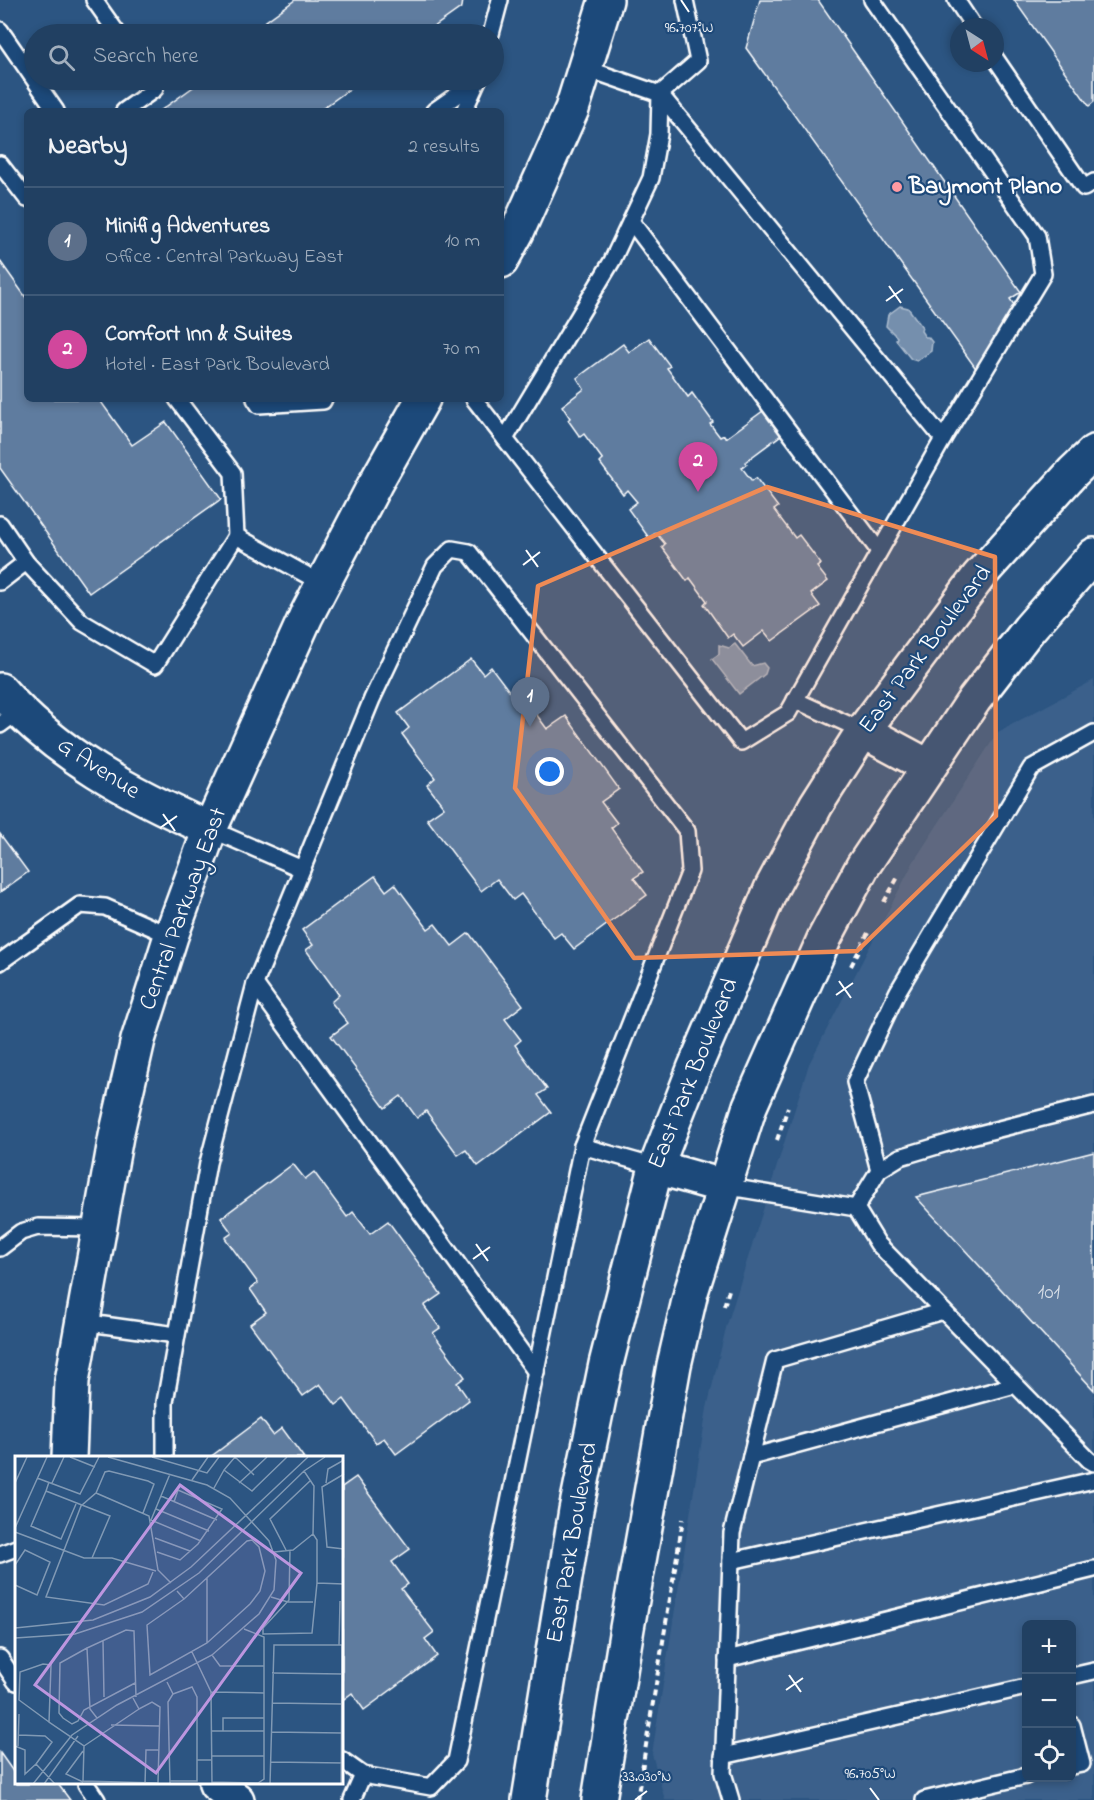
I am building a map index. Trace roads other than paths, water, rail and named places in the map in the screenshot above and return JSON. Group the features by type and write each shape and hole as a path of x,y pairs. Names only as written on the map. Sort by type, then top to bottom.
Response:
{"main road":[{"path":"504,256 517,232 572,109 606,0"},
{"name":"Central Parkway East","path":"69,1456 72,1381 116,1136 138,1040 171,936 210,829 306,616 421,402"},
{"name":"East Park Boulevard","path":"529,1800 579,1498 606,1364 656,1167 694,1069 772,887 816,806 863,731 980,576 1073,472 1094,452"},
{"path":"599,1800 674,1365 691,1292 750,1106 825,937 863,866 974,700 1029,629 1094,555"},
{"name":"G Avenue","path":"6,709 70,755 154,804 210,829"},
{"path":"863,731 928,766"},
{"path":"656,1167 723,1186"},
{"path":"217,1785 237,1800"}],"lane":[{"path":"94,0 111,24"},
{"path":"494,24 500,0"},
{"path":"505,439 612,261 651,178 659,134 660,94 698,62 685,0"},
{"path":"476,402 741,742 788,713 943,439 1044,274 1037,236 872,0"},
{"path":"956,0 968,18"},
{"path":"0,30 24,65"},
{"path":"585,68 660,94 943,439"},
{"path":"1004,71 1084,188 1094,182"},
{"path":"41,90 54,108"},
{"path":"128,108 154,90"},
{"path":"438,108 464,90"},
{"path":"465,108 473,90"},
{"path":"0,164 24,196"},
{"path":"631,221 879,551"},
{"path":"0,524 26,562 82,622 155,664 236,536 233,473 179,402"},
{"path":"257,402 259,405 307,402"},
{"path":"236,536 322,584"},
{"path":"165,1456 165,1402 208,1162 255,984 372,699 435,566 452,549 469,552 687,831 690,872 582,1146 456,1761 431,1787 363,1775 344,1761"},
{"path":"0,582 26,562"},
{"path":"795,700 863,731"},
{"path":"879,1170 855,1082 898,991 1031,768 1094,733"},
{"path":"210,829 302,869"},
{"path":"0,962 80,905 105,907 171,936"},
{"path":"255,984 536,1372"},
{"path":"856,1208 879,1170 900,1157 1094,1104"},
{"path":"582,1146 656,1167"},
{"path":"723,1186 856,1208 878,1244 1094,1463"},
{"path":"0,1248 21,1232 38,1227 98,1228"},
{"path":"731,1800 723,1773 723,1756 732,1533 775,1360 943,1311"},
{"path":"82,1322 176,1335"},
{"path":"751,1457 1015,1385"},
{"path":"731,1561 1094,1480"},
{"path":"0,1554 15,1548"},
{"path":"727,1659 1094,1569"},
{"path":"0,1658 15,1680"},
{"path":"1076,1675 1094,1671"},
{"path":"723,1756 1022,1688"},
{"path":"1076,1743 1082,1764 1076,1765"},
{"path":"352,1800 363,1775"},
{"path":"924,1800 1022,1777"},
{"path":"87,1785 97,1800"}],"place":[{"name":"Baymont Plano","path":"897,187"},
{"name":"Comfort Inn & Suites","path":"698,492"},
{"name":"Minifig Adventures","path":"530,727"}]}
